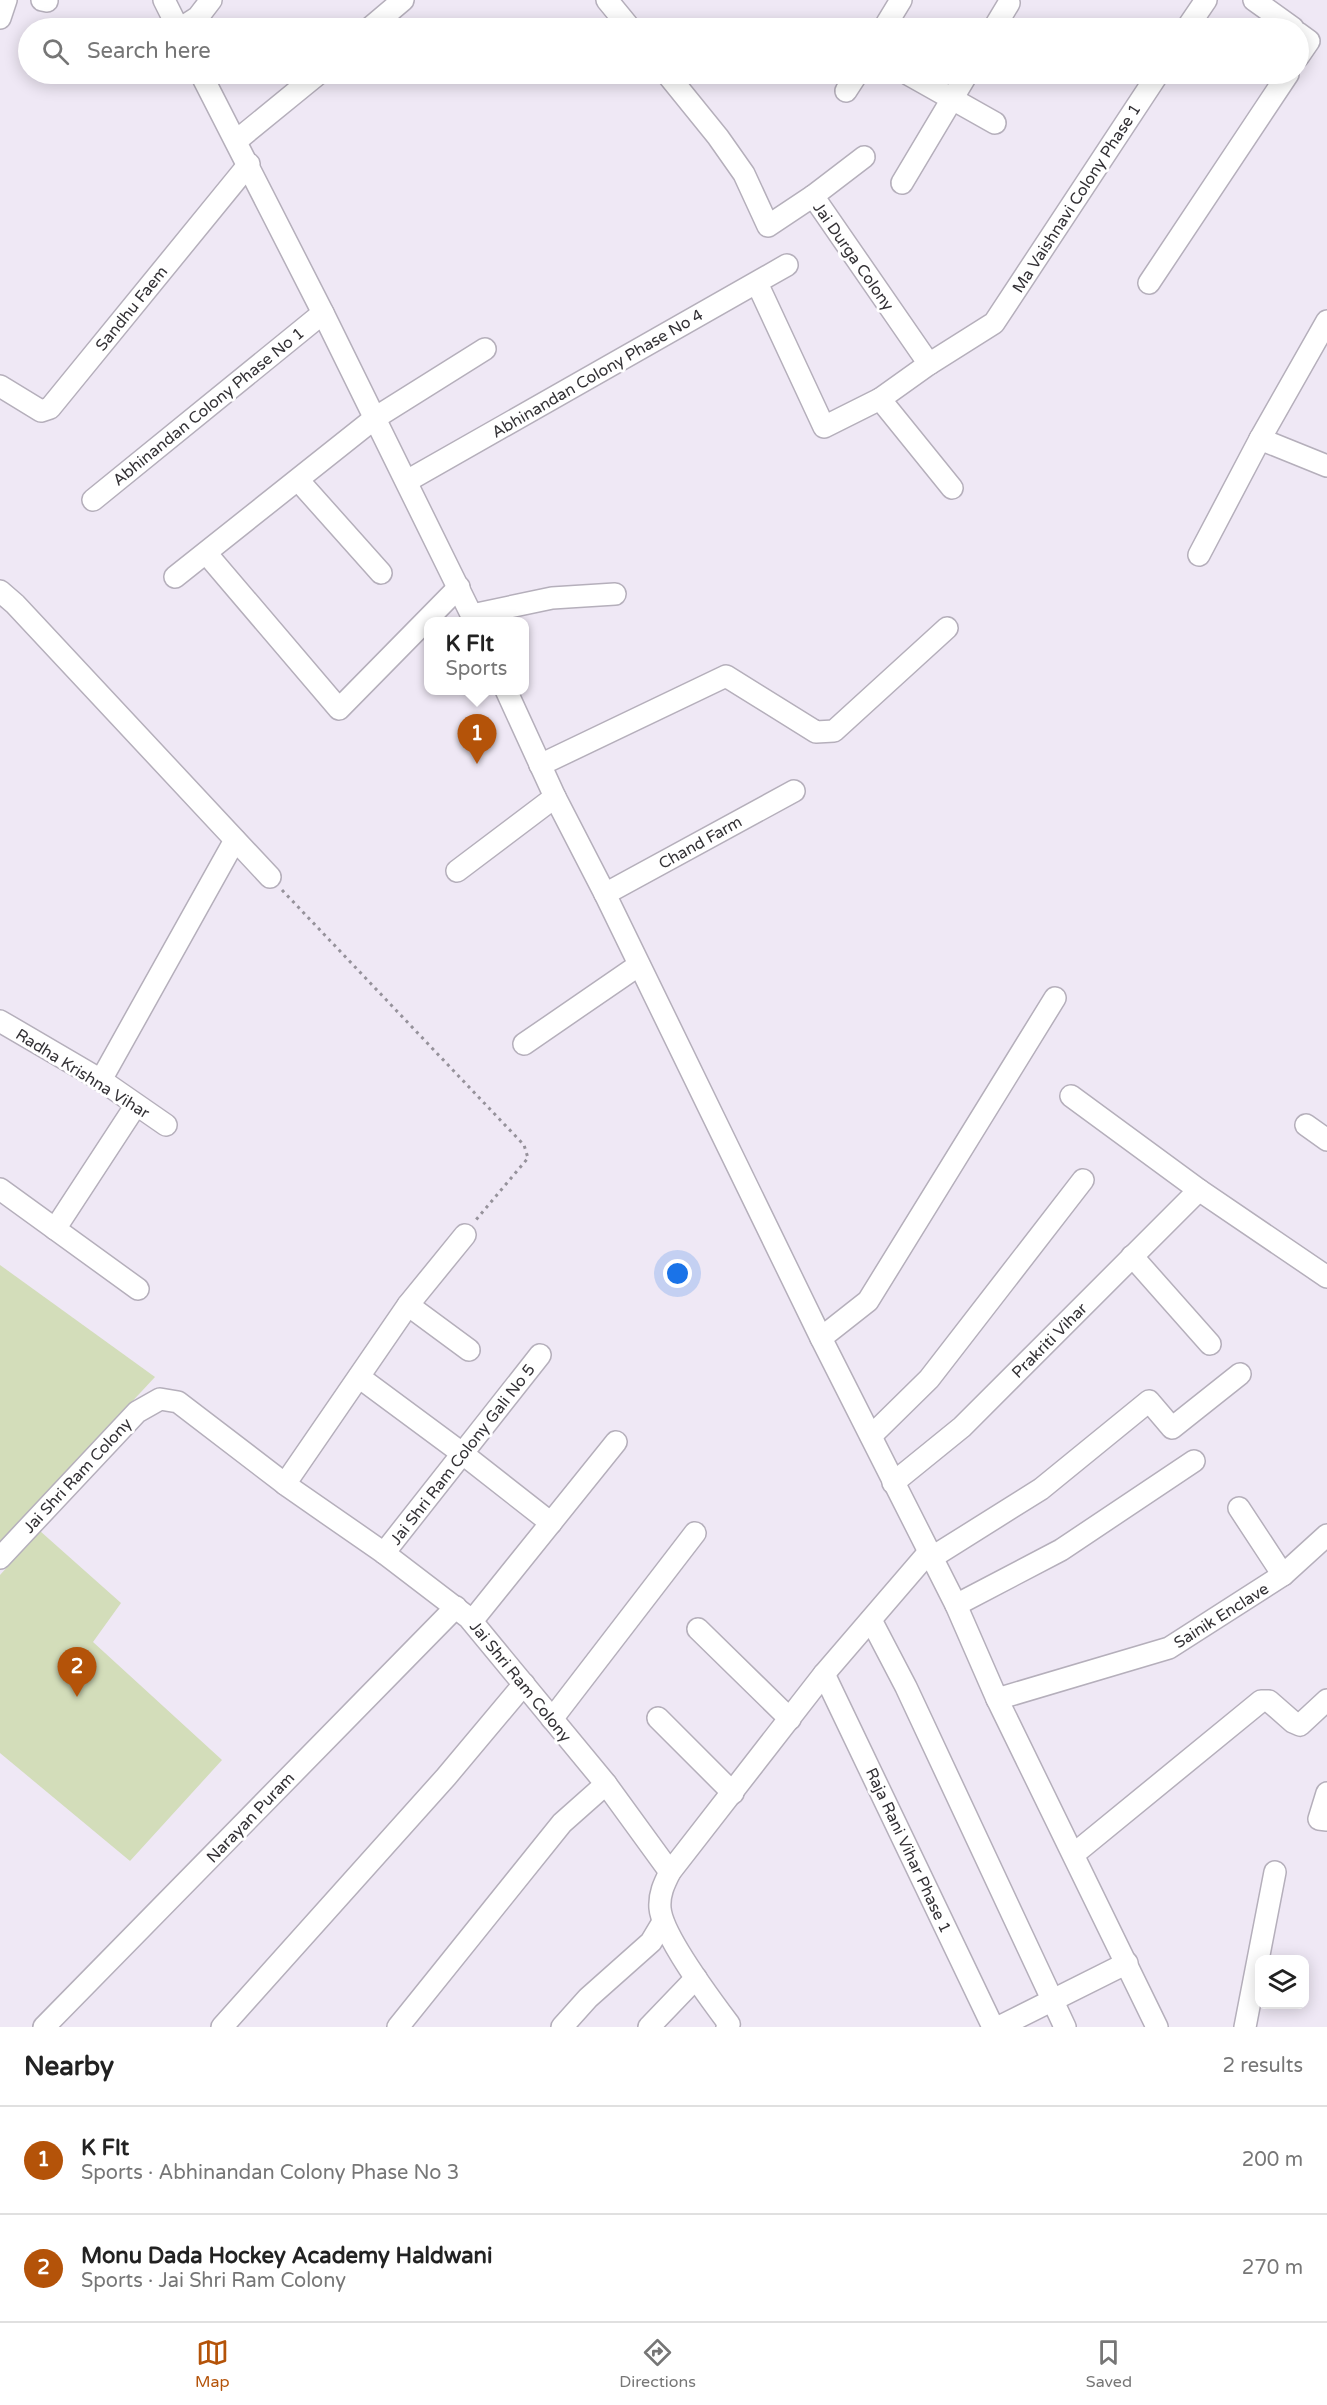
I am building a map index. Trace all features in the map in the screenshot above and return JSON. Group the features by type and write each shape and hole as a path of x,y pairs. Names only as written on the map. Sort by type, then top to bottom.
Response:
{"street":[{"path":"0,18 6,0"},
{"path":"164,0 174,18"},
{"path":"196,18 211,0"},
{"path":"382,18 403,0"},
{"path":"607,0 622,18"},
{"path":"890,18 901,0"},
{"path":"1194,18 1206,0"},
{"path":"1254,0 1279,18"},
{"path":"1000,18 1009,3"},
{"path":"206,84 249,164 474,617"},
{"path":"236,141 306,84"},
{"name":"Jai Durga Colony","path":"675,84 718,137 744,174 768,226 813,195 929,364"},
{"path":"926,84 995,123"},
{"path":"902,183 961,84"},
{"name":"Ma Vaishnavi Colony Phase 1","path":"929,364 993,323 1151,84"},
{"path":"1149,283 1281,84"},
{"path":"813,195 864,157"},
{"name":"Sandhu Faem","path":"0,386 41,411 50,408 249,164"},
{"name":"Abhinandan Colony Phase No 4","path":"407,481 787,265"},
{"path":"757,283 824,427 880,399 929,364"},
{"name":"Abhinandan Colony Phase No 1","path":"93,500 323,313"},
{"path":"1199,555 1260,439 1327,321"},
{"path":"175,577 375,418 485,349"},
{"path":"880,399 952,488"},
{"path":"1260,439 1327,466"},
{"path":"298,480 381,573"},
{"path":"206,553 339,709 424,623"},
{"path":"429,617 459,587"},
{"path":"0,591 15,604 270,877"},
{"path":"478,617 552,598 615,594"},
{"path":"540,765 726,676 816,732 834,731 946,628"},
{"path":"508,695 555,797 606,894 821,1338 956,1605 997,1699 1157,2027"},
{"name":"Chand Farm","path":"606,894 794,791"},
{"path":"457,871 555,797"},
{"path":"101,1080 235,840"},
{"path":"524,1044 639,965"},
{"path":"821,1338 868,1301 1055,998"},
{"name":"Radha Krishna Vihar","path":"0,1021 101,1080 166,1125"},
{"path":"1071,1096 1199,1190 1327,1277"},
{"path":"55,1229 136,1105"},
{"path":"1306,1125 1327,1140"},
{"path":"870,1436 929,1379 1083,1180"},
{"path":"0,1189 138,1289"},
{"name":"Prakriti Vihar","path":"893,1483 962,1427 1199,1190"},
{"path":"285,1484 408,1305 469,1229"},
{"path":"1132,1256 1210,1344"},
{"path":"408,1305 469,1350"},
{"name":"Jai Shri Ram Colony Gali No 5","path":"384,1553 540,1355"},
{"path":"729,2026 696,1978 663,1922 660,1895 670,1872 824,1674 930,1555 1041,1489 1149,1401 1172,1428 1240,1374"},
{"path":"359,1377 463,1454 551,1524"},
{"name":"Jai Shri Ram Colony","path":"0,1558 137,1412 160,1399 178,1402 285,1484 384,1553 472,1621 606,1784 670,1872"},
{"path":"472,1621 616,1442"},
{"path":"956,1605 1061,1550 1194,1461"},
{"path":"1239,1508 1283,1575"},
{"path":"552,1719 695,1533"},
{"name":"Sainik Enclave","path":"997,1699 1169,1648 1283,1575 1327,1535"},
{"name":"Narayan Puram","path":"44,2027 456,1607"},
{"path":"871,1620 965,1810 1065,2027"},
{"path":"698,1629 790,1719"},
{"name":"Raja Rani Vihar Phase 1","path":"824,1674 993,2027"},
{"path":"222,2027 446,1777 524,1684"},
{"path":"1074,1854 1261,1701 1269,1701 1293,1722 1300,1725 1327,1700"},
{"path":"658,1718 733,1793"},
{"path":"398,2027 562,1823 606,1784"},
{"path":"1327,1792 1319,1820 1327,1820"},
{"path":"1245,2027 1275,1872"},
{"path":"562,2027 588,1998 651,1942 663,1922"},
{"path":"999,2027 1127,1963"},
{"path":"649,2027 696,1978"}],"path":[{"path":"270,877 524,1144 528,1158 469,1229"}],"green space":[{"path":"0,1265 155,1377 0,1543"},
{"path":"40,1531 121,1603 93,1642 222,1760 130,1861 0,1753 0,1575"}],"place":[{"name":"K FIt","path":"477,764"},
{"name":"Monu Dada Hockey Academy Haldwani","path":"77,1697"}]}
